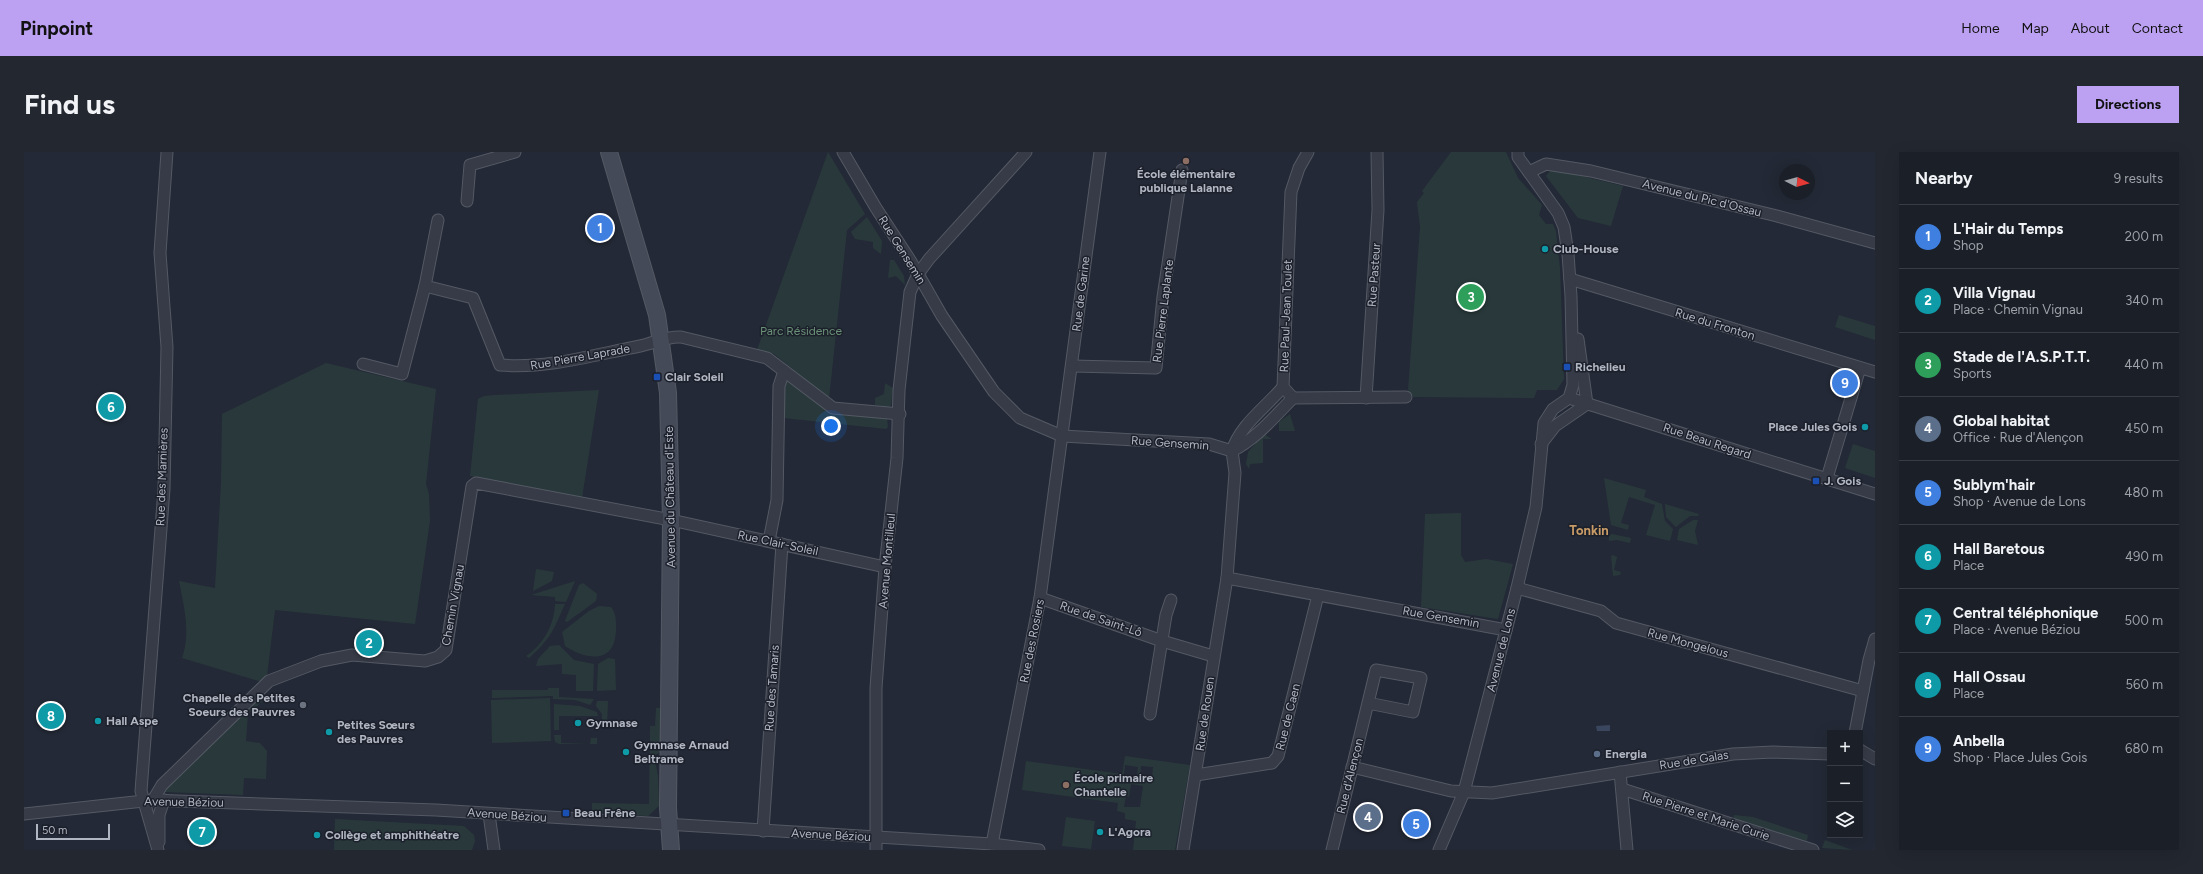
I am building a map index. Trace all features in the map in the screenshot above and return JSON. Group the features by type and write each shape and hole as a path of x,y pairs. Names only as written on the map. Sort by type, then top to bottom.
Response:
{"street":[{"name":"Rue des Marnières","path":"153,800 142,786 164,489 167,347 160,253 167,152"},
{"path":"467,201 470,166 515,152"},
{"name":"Avenue du Château d'Este","path":"609,152 657,315 668,394 672,520 669,826 671,850"},
{"name":"Rue Gensemin","path":"843,152 942,316 994,392 1020,418 1062,436 1209,444 1232,451"},
{"name":"Avenue Montilleul","path":"876,850 876,688 885,567 897,458 900,414 899,390 910,292 918,274 929,259 1026,152"},
{"name":"Rue de Garine","path":"1062,436 1100,152"},
{"name":"Rue Paul-Jean Toulet","path":"1293,398 1283,387 1291,192 1299,168 1308,152"},
{"name":"Rue Pasteur","path":"1366,398 1378,210 1377,152"},
{"path":"1518,152 1518,157 1558,212 1564,227 1571,296 1573,385 1569,398"},
{"name":"Avenue du Pic d'Ossau","path":"1529,172 1546,164 1591,171 1777,216 1875,243"},
{"name":"Rue Pierre Laplante","path":"1072,366 1156,368 1163,297 1182,170"},
{"path":"363,364 402,374 425,286 438,220"},
{"name":"Rue du Fronton","path":"1570,279 1860,368"},
{"name":"Rue Pierre Laprade","path":"425,286 473,298 500,365 526,367 556,363 661,340"},
{"path":"1541,444 1555,426 1587,404 1571,296"},
{"path":"661,340 671,336 681,337 767,358 828,406 900,414"},
{"path":"1875,372 1860,368 1826,478 1875,494"},
{"path":"769,541 777,500 779,386 784,371"},
{"path":"1227,578 1235,473 1232,451 1236,438 1245,426 1283,387"},
{"path":"1232,451 1244,445 1293,398 1406,397"},
{"name":"Rue Beau Regard","path":"1569,398 1826,478"},
{"name":"Avenue de Lons","path":"1439,850 1464,792 1517,588 1536,507 1544,423 1553,409 1569,398"},
{"name":"Rue des Rosiers","path":"992,844 1040,598 1062,436"},
{"name":"Chemin Vignau","path":"153,800 162,785 269,681 321,661 352,655 425,661 438,657 446,650 472,486 476,483 672,520"},
{"name":"Rue Clair-Soleil","path":"672,520 885,567"},
{"name":"Rue des Tamaris","path":"763,831 782,544"},
{"name":"Rue Gensemin","path":"1227,578 1506,630"},
{"name":"Rue de Rouen","path":"1183,850 1196,775 1213,656 1227,578"},
{"name":"Rue Mongelous","path":"1517,588 1601,611 1616,623 1863,691"},
{"name":"Rue de Caen","path":"1196,775 1272,763 1278,756 1318,595"},
{"name":"Rue de Saint-Lô","path":"1040,598 1162,641 1213,656"},
{"path":"1150,714 1162,641 1171,600"},
{"path":"1856,730 1875,640"},
{"name":"Rue d'Alençon","path":"1332,850 1376,670 1421,678 1413,712 1368,703"},
{"name":"Rue de Galas","path":"1352,767 1464,792 1492,793 1732,754 1773,752 1827,754"},
{"path":"1863,752 1875,759"},
{"path":"1620,772 1627,850"},
{"name":"Rue Pierre et Marie Curie","path":"1622,790 1808,849"},
{"name":"Avenue Béziou","path":"24,814 153,800 489,814 669,826 992,844 1039,850"},
{"path":"153,800 159,815 158,850"},
{"path":"153,800 158,850"},
{"path":"489,814 494,850"}],"green space":[{"name":"Parc Résidence","path":"828,152 865,214 847,230 829,399 774,354 757,350"},
{"path":"1451,152 1506,152 1518,178 1542,205 1539,215 1546,224 1553,224 1556,231 1560,268 1564,379 1557,390 1537,390 1534,398 1413,397 1408,390 1420,227 1417,202 1424,193 1422,191"},
{"path":"1552,169 1623,186 1611,226 1578,218 1546,176"},
{"path":"867,217 882,241 881,254 873,248 873,242 855,239 851,232"},
{"path":"890,260 894,260 904,276 905,285 896,276 888,278"},
{"path":"1839,315 1875,326 1875,340 1835,327"},
{"path":"326,363 436,389 426,484 429,494 430,521 415,624 275,610 267,676 262,682 182,658 185,649 186,620 179,581 215,588 221,483 222,414"},
{"path":"788,380 819,404 887,418 888,427 886,429 784,418 785,385"},
{"path":"885,383 893,388 891,405 889,407 875,405 875,398 884,394"},
{"path":"599,390 582,498 470,476 478,399 484,396 495,395"},
{"path":"1290,414 1295,431 1279,431 1279,422"},
{"path":"1264,434 1272,439 1263,439 1263,463 1250,464 1249,469 1246,464 1248,452"},
{"path":"1853,444 1875,451 1875,478 1845,468"},
{"path":"1604,478 1646,490 1644,497 1662,504 1665,521 1673,529 1670,541 1646,535 1655,505 1629,497 1621,523 1629,525 1628,530 1611,525"},
{"path":"1665,504 1699,514 1698,516 1690,516 1676,527 1666,517"},
{"path":"1461,513 1461,555 1465,562 1486,559 1513,564 1498,619 1421,607 1425,514"},
{"path":"1693,520 1698,520 1695,531 1698,545 1677,540 1679,529"},
{"path":"1612,534 1631,538 1630,543 1617,540 1609,541 1609,536"},
{"path":"1613,555 1617,557 1614,570 1621,572 1620,575 1613,576 1611,556"},
{"path":"536,569 554,572 552,581 533,591"},
{"path":"575,581 566,602 555,601 555,597 531,595"},
{"path":"583,583 597,594 596,601 567,622 565,621 579,585"},
{"path":"555,604 565,604 551,634 529,658 526,656 543,640 550,627 553,619"},
{"path":"599,606 611,607 615,615 615,640 611,648 606,653 599,656 591,656 583,655 565,646 562,632 589,611"},
{"path":"559,645 574,660 594,664 593,691 576,691 576,675 562,674 562,664 536,666 538,659 550,646"},
{"path":"608,658 615,659 616,690 597,691 598,664"},
{"path":"548,688 559,688 559,697 594,699 590,705 575,700 553,699 553,696 492,698 492,690 548,690"},
{"path":"260,694 265,699 248,714 246,741 260,743 267,751 266,779 244,778 243,795 165,792 165,789"},
{"path":"550,698 551,741 492,743 491,700"},
{"path":"597,701 608,701 607,726 601,726 602,714 596,706"},
{"path":"554,704 580,706 597,712 598,716 559,716 559,730 554,730"},
{"path":"656,708 660,708 660,752 654,756 658,776 659,806 648,816 592,812 592,803 649,804 650,726 655,726"},
{"path":"554,735 561,735 561,743 590,744 559,744 555,742"},
{"path":"591,738 597,738 597,744 590,744"},
{"path":"1125,756 1190,765 1175,850 1133,850 1136,821 1125,819 1125,813 1117,811 1118,803 1022,790 1026,761 1122,774","holes":["1125,765 1138,767 1137,777 1124,775","1141,766 1153,767 1152,779 1140,777","1131,784 1143,786 1140,807 1124,807 1126,796 1129,797"]},
{"path":"1734,815 1753,817 1808,835 1807,841 1733,819"},
{"path":"1066,817 1095,821 1091,849 1062,846"},
{"path":"335,819 464,826 474,835 475,841 472,850 334,850"},
{"path":"1825,840 1852,850 1822,848"}],"water":[{"path":"1610,725 1610,731 1597,731 1596,726"}],"place":[{"name":"École élémentaire publique Lalanne","path":"1186,161"},
{"name":"L'Hair du Temps","path":"600,228"},
{"name":"Club-House","path":"1545,249"},
{"name":"Stade de l'A.S.P.T.T.","path":"1471,297"},
{"name":"Richelieu","path":"1567,367"},
{"name":"Clair Soleil","path":"657,377"},
{"name":"Anbella","path":"1845,383"},
{"name":"Hall Baretous","path":"111,407"},
{"name":"Place Jules Gois","path":"1865,427"},
{"name":"J. Gois","path":"1816,481"},
{"name":"Villa Vignau","path":"369,643"},
{"name":"Chapelle des Petites Soeurs des Pauvres","path":"303,705"},
{"name":"Hall Ossau","path":"51,716"},
{"name":"Hall Aspe","path":"98,721"},
{"name":"Gymnase","path":"578,723"},
{"name":"Petites Sœurs des Pauvres","path":"329,732"},
{"name":"Gymnase Arnaud Beltrame","path":"626,752"},
{"name":"Energia","path":"1597,754"},
{"name":"École primaire Chantelle","path":"1066,785"},
{"name":"Beau Frêne","path":"566,813"},
{"name":"Global habitat","path":"1368,817"},
{"name":"Sublym'hair","path":"1416,824"},
{"name":"Central téléphonique","path":"202,832"},
{"name":"L'Agora","path":"1100,832"},
{"name":"Collège et amphithéatre","path":"317,835"}],"district":[{"name":"Tonkin","path":"1589,530"}]}
